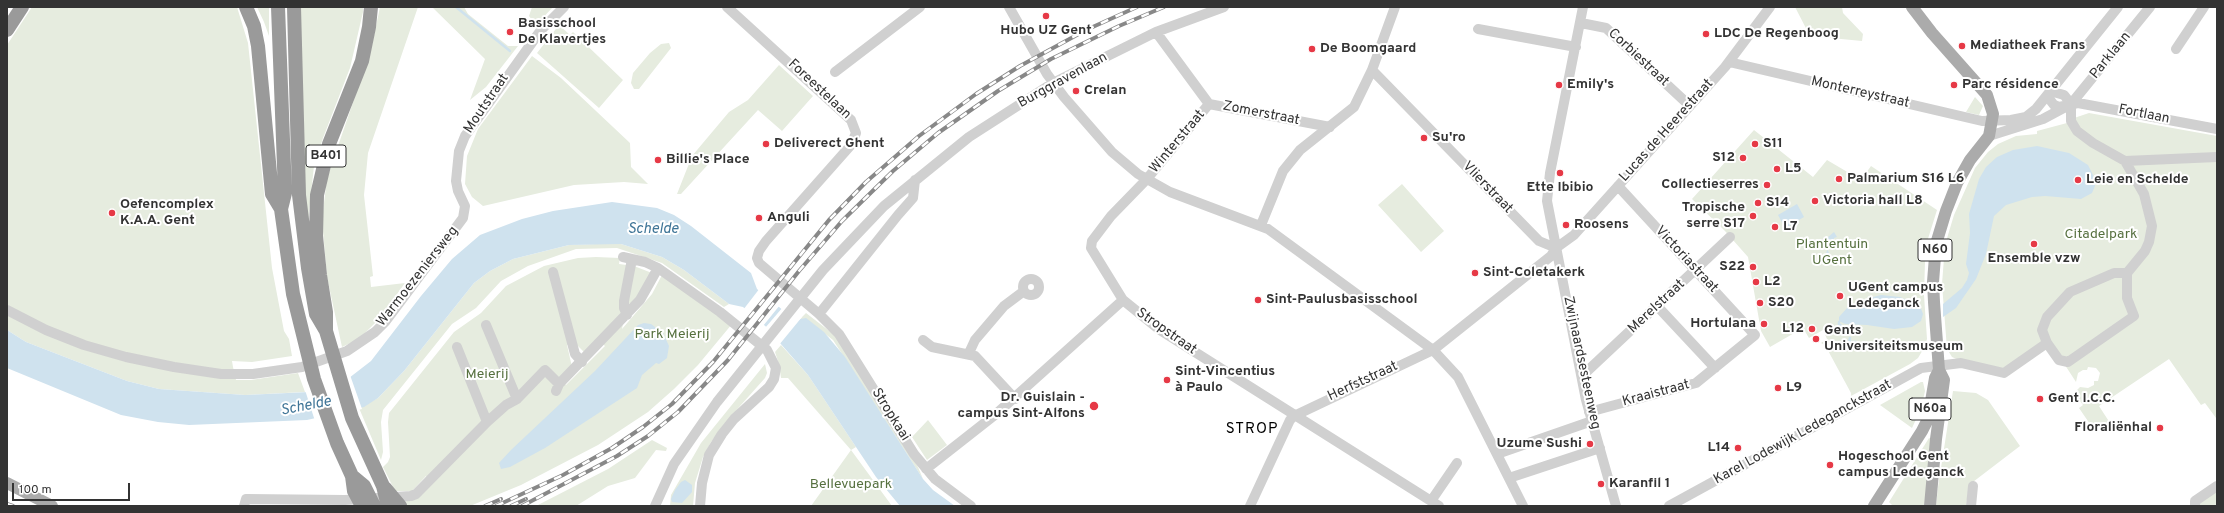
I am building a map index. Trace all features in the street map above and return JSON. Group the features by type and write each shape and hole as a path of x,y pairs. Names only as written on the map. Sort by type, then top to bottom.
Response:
{"highway":[{"path":"7,30 22,7"},
{"path":"246,7 254,26 258,46 272,194 281,209 294,294 303,338 326,413 352,476 354,491 362,506"},
{"path":"278,7 285,193 281,209"},
{"name":"B401","path":"294,7 299,195 308,268 316,314 326,331 352,418 383,486 388,506"},
{"name":"B401","path":"326,331 326,312 316,236 317,195 329,144 362,61 369,27 371,7"},
{"path":"352,476 364,486 374,506"},
{"path":"383,486 400,506"}],"main road":[{"name":"N60","path":"1912,7 1932,33 1987,95 1992,109 1992,121 1989,136 1970,160 1957,183 1946,211 1936,244 1933,282 1940,372 1930,506"},
{"name":"N60a","path":"1874,506 1922,431 1928,419 1935,378 1940,372"},
{"path":"7,483 52,506"}],"street":[{"name":"Moutstraat","path":"463,218 466,206 458,191 456,181 459,151 465,136 541,30 564,7"},
{"name":"Foreestelaan","path":"727,7 851,120 856,133 851,145 766,240 757,258"},
{"path":"835,72 920,7"},
{"path":"1009,7 1053,83 1112,152 1146,180 1170,192 1261,224 1433,350 1458,377 1523,506"},
{"name":"Burggravenlaan","path":"655,506 679,456 717,402 814,281 862,228 915,180 969,138 1053,83 1156,32 1224,7"},
{"path":"1261,224 1283,170 1300,150 1354,107 1372,70 1395,7"},
{"name":"Zwijnaardsesteenweg","path":"1584,7 1570,69 1548,186 1548,209 1590,417 1616,506"},
{"name":"Lucas de Heerestraat","path":"1433,350 1551,256 1556,248 1574,234 1729,62 1770,7"},
{"name":"Parklaan","path":"1992,121 2011,120 2026,117 2036,108 2118,7"},
{"name":"Parklaan","path":"1989,136 2043,119 2071,104 2150,7"},
{"path":"2176,50 2204,7"},
{"name":"Corbiestraat","path":"1581,23 1606,28 1690,106"},
{"path":"1478,29 1576,47"},
{"name":"Zomerstraat","path":"1156,32 1210,104 1330,127"},
{"name":"Monterreystraat","path":"1729,62 1982,121 1992,121"},
{"name":"Vlierstraat","path":"1372,70 1539,241 1556,248"},
{"path":"2049,93 2054,105 2059,108 2071,104 2071,120 2077,131 2093,143 2125,160 2217,157"},
{"name":"Winterstraat","path":"1146,180 1210,104"},
{"name":"Fortlaan","path":"2071,104 2093,106 2217,129"},
{"path":"2125,160 2144,194 2152,226 2149,242 2145,251 2127,273 2127,298 2134,316 2068,362 2059,360 2047,343 2042,330 2048,317 2070,292 2114,273 2127,273"},
{"path":"819,314 898,214 913,198 915,180"},
{"name":"Stropstraat","path":"1146,180 1111,216 1091,244 1091,248 1123,300 1160,330 1435,504"},
{"name":"Victoriastraat","path":"1618,186 1755,335"},
{"name":"Warmoezeniersweg","path":"7,310 46,330 84,345 126,357 174,368 221,374 253,374 302,367 347,351 375,332 385,322 463,218"},
{"name":"Merelstraat","path":"1582,376 1658,307 1730,237"},
{"path":"628,315 624,308 628,258 658,268 755,338 771,355 776,374 761,395 734,419 715,445 704,471 700,506"},
{"name":"Stropkaai","path":"757,258 759,263 819,314 839,334 914,454 926,469 971,506"},
{"path":"244,506 246,499 345,500 411,496 416,494 487,422 506,405 517,399 545,370 557,388 628,315 648,290 658,268"},
{"path":"553,272 575,354 582,362"},
{"path":"969,353 975,340 1004,306 1024,291"},
{"path":"926,469 1014,398 1123,300"},
{"path":"1658,307 1715,368"},
{"path":"486,325 517,399"},
{"name":"Kraaistraat","path":"1497,454 1590,417 1696,383 1755,335"},
{"path":"923,340 932,347 969,353 975,356 1014,398"},
{"name":"Karel Lodewijk Ledeganckstraat","path":"1669,506 1921,368 1940,372 1961,363 2004,373 2047,343"},
{"path":"457,347 487,422"},
{"name":"Herfststraat","path":"1294,416 1433,350"},
{"path":"1250,506 1290,420 1294,416"},
{"path":"1509,478 1600,448"},
{"path":"1435,504 1457,463"},
{"path":"1971,506 1972,486"},
{"path":"2195,506 2195,501 2217,486"}],"green space":[{"name":"Oefencomplex K.A.A. Gent","path":"32,7 237,7 248,43 272,268 284,331 289,339 292,356 252,362 232,361 233,367 236,380 251,380 298,373 305,392 245,395 159,389 127,381 26,342 7,330 7,45"},
{"path":"257,7 269,7 269,36 264,22"},
{"path":"300,7 363,7 350,68 323,138 314,166 309,212 309,228 304,197"},
{"path":"380,7 418,7 368,153 364,195 373,276 370,277 371,287 405,283 379,319 359,339 342,347 327,277 322,220 327,178 371,50"},
{"path":"432,7 464,7 468,14 508,46 518,46 486,87 470,100 485,59"},
{"path":"532,7 553,7 536,25 529,16"},
{"path":"1795,7 1842,7 1843,13 1863,34 1862,41 1810,36"},
{"path":"559,25 570,35 573,32 623,80 599,108 537,53"},
{"path":"669,43 671,48 639,89 634,89 631,83 633,73 650,53 661,44"},
{"path":"532,56 561,78 630,143 631,167 648,184 624,182 574,185 483,206 472,197 465,184 467,156 478,129"},
{"path":"779,65 813,96 782,131 758,110 681,194 677,194 692,156 729,112 748,100"},
{"path":"1975,97 1983,106 1979,115 1966,112"},
{"name":"Citadelpark","path":"2089,113 2217,136 2216,418 2205,403 2201,405 2169,359 2099,406 2110,423 2096,433 2079,408 2083,405 2074,393 2080,387 2088,388 2094,385 2094,381 2098,381 2100,373 2096,368 2088,367 2087,370 2083,370 2078,373 2076,382 2048,339 2002,369 1961,361 1952,357 1947,349 1942,284 1945,245 1954,215 1975,168 1988,152 1998,144 2016,136 2037,134 2037,131 2067,123 2074,118"},
{"name":"Plantentuin UGent","path":"1754,130 1813,177 1827,160 1861,180 1871,166 1937,210 1927,242 1925,262 1924,295 1927,339 1924,348 1918,358 1910,364 1851,396 1851,393 1825,345 1821,343 1827,339 1823,330 1809,338 1803,328 1770,347 1761,331 1748,257 1725,231 1692,199"},
{"path":"1402,184 1444,231 1421,252 1378,205"},
{"path":"621,244 662,257 684,270 729,304 724,307 662,263 617,248 576,249 528,266 501,281 476,308 452,324 383,410 381,422 383,452 381,460 359,408 378,398 404,371 474,283 490,271 513,259 569,245"},
{"path":"578,258 620,258 619,264 634,266 652,273 645,288 630,304 627,302 622,329 652,294 662,275 732,324 698,365 674,389 648,412 598,445 521,485 470,506 406,506 403,502 411,500 431,481 426,476 412,491 395,491 383,467 388,462 390,457 388,422 389,413 454,332 481,313 506,286 544,266","holes":["598,339 605,346 566,385 560,379 572,367 567,345 575,343 585,353"]},
{"path":"806,313 837,337 918,467 923,479 833,340 806,319 800,319"},
{"path":"781,345 808,375 856,447 851,450 788,378 781,378 775,352"},
{"path":"765,364 767,373 765,378 725,423 711,442 703,457 695,483 693,506 670,506 671,495 701,443"},
{"path":"1923,382 1925,391 1919,413 1912,428 1880,405"},
{"path":"1953,391 1976,393 1988,400 2020,446 1969,485 1966,506 1936,506 1938,487"},
{"path":"928,420 947,445 927,460 912,437"},
{"path":"1929,438 1931,439 1925,506 1893,506 1889,502"},
{"path":"652,440 667,448 666,451 656,450 635,478 608,486 576,506 536,506 608,469"},
{"name":"Bellevuepark","path":"851,450 892,506 811,506"},
{"path":"2217,490 2217,506 2198,506 2198,503"}],"water":[{"path":"2037,146 2069,153 2088,165 2095,179 2095,186 2092,193 2081,199 2045,196 2032,197 2006,205 1994,216 1986,254 1976,279 1956,308 1943,317 1943,304 1962,288 1969,273 1966,264 1970,233 1969,214 1979,179 1986,167 1997,157 2013,150"},
{"name":"Schelde","path":"612,202 657,208 674,215 691,226 751,273 757,289 795,320 806,318 824,332 845,357 923,479 933,490 955,506 900,506 876,477 808,375 780,343 778,337 743,307 729,304 684,270 662,257 621,244 569,245 513,259 490,271 474,283 404,371 378,398 364,407 307,420 189,425 158,422 121,415 7,368 7,330 26,342 127,381 159,389 245,395 309,392 349,378 371,361 421,296 452,259 480,235 522,219 553,211"},
{"path":"1797,204 1804,217 1785,228 1778,215"},
{"path":"1834,232 1837,237 1834,238 1834,243 1828,248 1829,244 1827,238"},
{"path":"1827,250 1829,253 1826,257 1827,260 1825,257"},
{"path":"1881,295 1900,297 1920,306 1923,314 1921,321 1912,327 1894,329 1867,325 1845,324 1839,321 1839,317 1848,307 1866,299"},
{"path":"644,323 651,324 663,333 669,346 667,358 659,364 656,363 642,375 637,388 545,448 510,467 501,469 499,463 511,450 595,371 638,325"},
{"path":"685,480 692,485 692,492 682,503 672,502 671,499 675,490 681,482"}],"pier":[{"path":"760,288 780,305 763,326 743,310"},
{"path":"783,307 796,318 802,317 779,345 777,338 765,328"},
{"path":"350,375 362,409 315,421 305,390 326,385"}],"waterway":[{"path":"456,7 510,51"},
{"path":"1839,322 1839,324 1845,329"},
{"path":"1850,338 1849,342 1856,342 1854,346"}],"railway":[{"path":"496,506 563,475 612,448 643,427 672,404 713,362 829,220 866,182 919,136 976,94 1020,66 1086,30 1137,7"},
{"path":"522,506 617,456 648,436 678,412 728,360 799,271 842,221 893,171 938,133 998,91 1051,59 1119,26 1164,7"},
{"path":"485,506 501,499"},
{"path":"511,506 526,499"},
{"path":"7,504 13,506"}],"place":[{"name":"Hubo UZ Gent","path":"1046,16"},
{"name":"Basisschool De Klavertjes","path":"510,32"},
{"name":"LDC De Regenboog","path":"1706,34"},
{"name":"Mediatheek Frans","path":"1962,46"},
{"name":"De Boomgaard","path":"1312,49"},
{"name":"Emily's","path":"1559,85"},
{"name":"Parc résidence","path":"1954,85"},
{"name":"Crelan","path":"1076,91"},
{"name":"Su'ro","path":"1424,138"},
{"name":"Deliverect Ghent","path":"766,144"},
{"name":"S11","path":"1755,144"},
{"name":"S12","path":"1743,158"},
{"name":"Billie's Place","path":"658,160"},
{"name":"L5","path":"1777,169"},
{"name":"Ette Ibibio","path":"1560,173"},
{"name":"Palmarium S16 L6","path":"1839,179"},
{"name":"Leie en Schelde","path":"2078,180"},
{"name":"Collectieserres","path":"1767,185"},
{"name":"Victoria hall L8","path":"1815,201"},
{"name":"S14","path":"1758,203"},
{"name":"Oefencomplex K.A.A. Gent","path":"112,213"},
{"name":"Tropische serre S17","path":"1753,216"},
{"name":"Anguli","path":"759,218"},
{"name":"Roosens","path":"1566,225"},
{"name":"L7","path":"1775,227"},
{"name":"Ensemble vzw","path":"2034,244"},
{"name":"S22","path":"1753,267"},
{"name":"Sint-Coletakerk","path":"1475,273"},
{"name":"L2","path":"1756,282"},
{"name":"UGent campus Ledeganck","path":"1840,296"},
{"name":"Sint-Paulusbasisschool","path":"1258,300"},
{"name":"S20","path":"1760,303"},
{"name":"Hortulana","path":"1764,324"},
{"name":"L12","path":"1812,329"},
{"name":"Gents Universiteitsmuseum","path":"1816,339"},
{"name":"Sint-Vincentius à Paulo","path":"1167,380"},
{"name":"L9","path":"1778,388"},
{"name":"Gent I.C.C.","path":"2040,399"},
{"name":"Dr. Guislain - campus Sint-Alfons","path":"1094,406"},
{"name":"Floraliënhal","path":"2160,428"},
{"name":"Uzume Sushi","path":"1590,444"},
{"name":"L14","path":"1738,448"},
{"name":"Hogeschool Gent campus Ledeganck","path":"1830,465"},
{"name":"Karanfil 1","path":"1601,484"}],"district":[{"name":"STROP","path":"1252,430"}],"park label":[{"name":"Park Meierij","path":"672,335"},
{"name":"Meierij","path":"487,375"}]}
